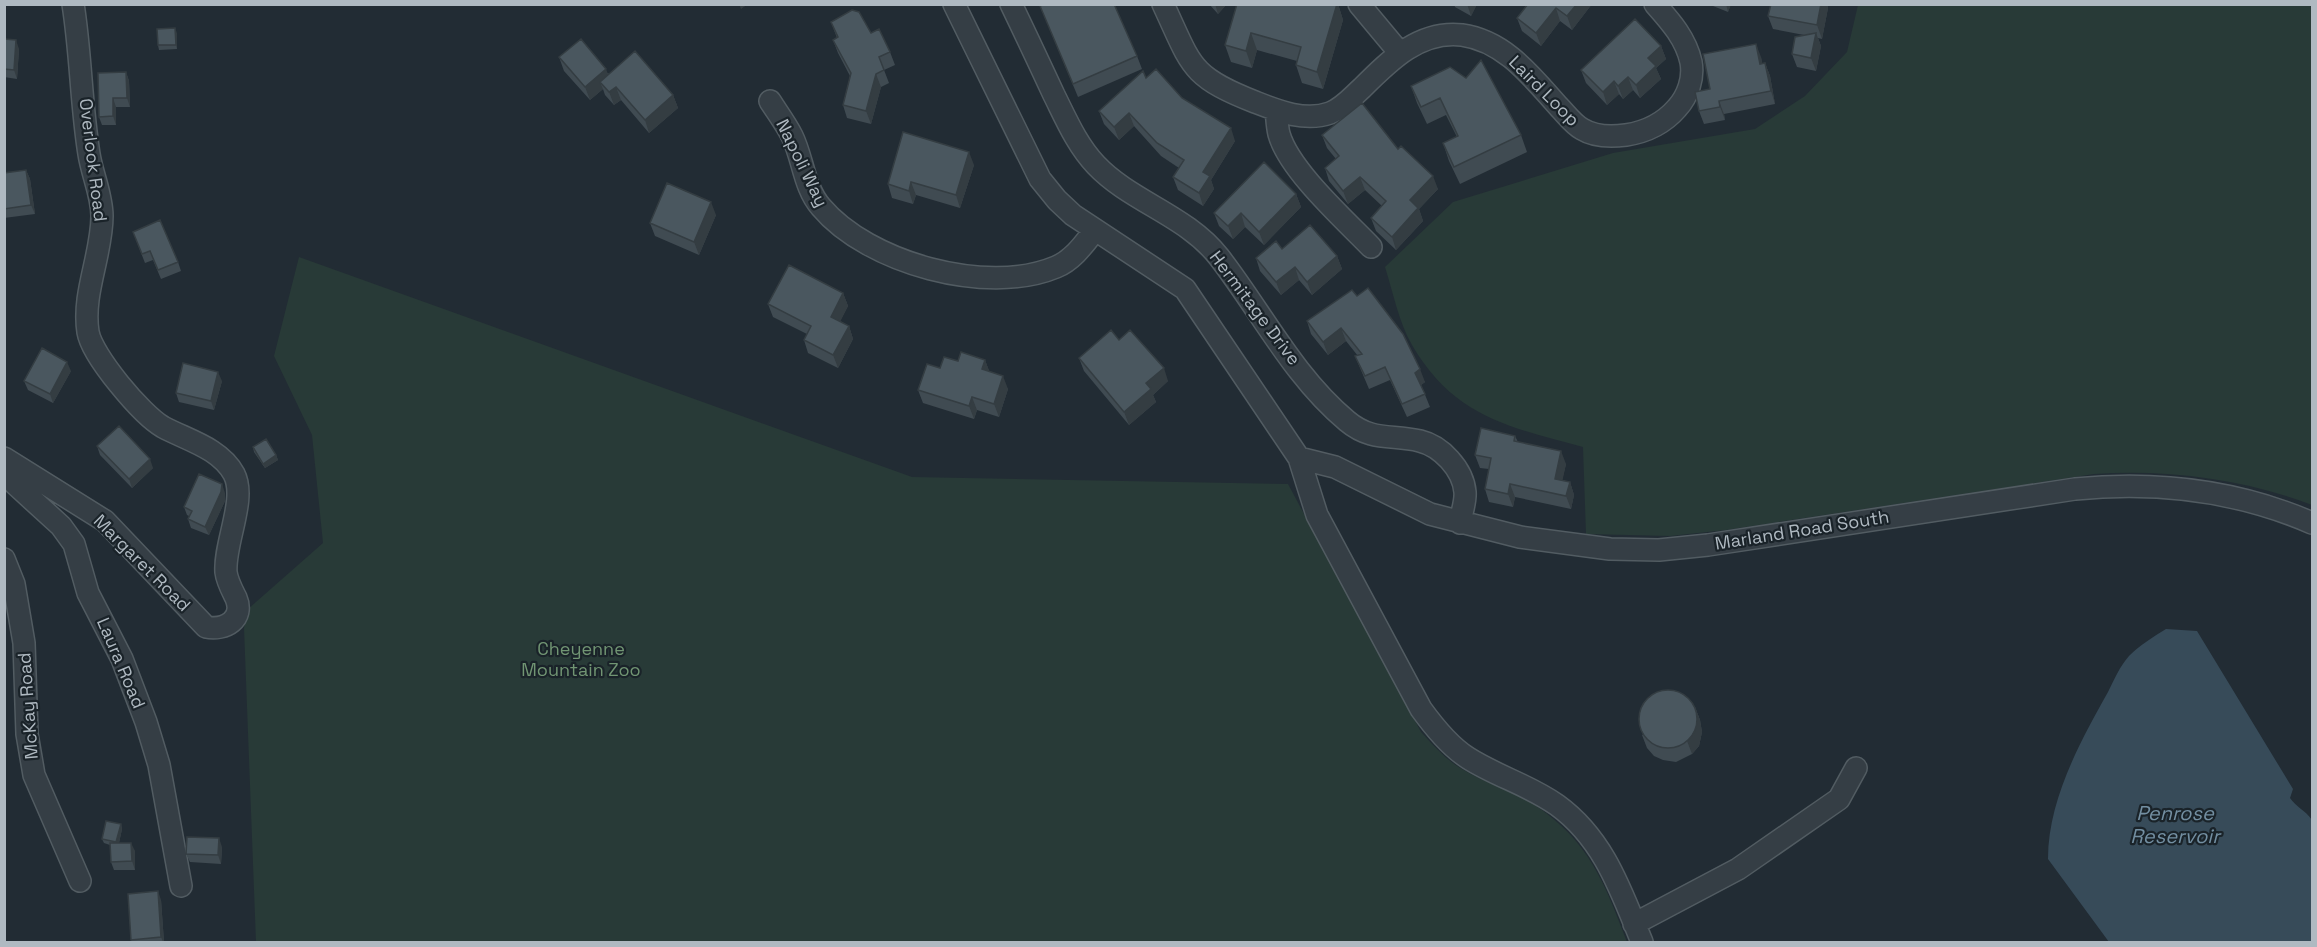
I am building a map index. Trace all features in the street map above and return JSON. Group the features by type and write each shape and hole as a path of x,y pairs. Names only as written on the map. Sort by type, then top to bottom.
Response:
{"street":[{"name":"Overlook Road","path":"74,4 81,50 89,155 102,211 102,236 91,279 88,335 106,366 138,408 162,426 206,447 226,463 235,476 238,499 230,531 226,574 238,602 236,616 229,626 218,629"},
{"path":"954,4 1040,179 1057,200 1095,230 1185,289 1299,458 1317,515 1433,725 1467,758 1529,788 1559,806 1596,843 1613,871 1638,933 1738,869 1839,799 1856,768"},
{"name":"Hermitage Drive","path":"1011,4 1072,132 1096,165 1202,239 1218,256 1278,342 1329,404 1348,422 1379,437 1420,441 1438,449 1452,462 1461,477 1465,493 1460,523"},
{"path":"1164,4 1191,65 1205,79 1220,88 1276,110 1298,115 1330,112 1345,104 1399,52 1359,4"},
{"name":"Laird Loop","path":"1399,52 1447,34 1466,36 1501,49 1517,61 1581,129 1598,135 1634,134 1669,117 1683,101 1690,85 1691,64 1685,45 1675,27 1655,4"},
{"name":"Napoli Way","path":"770,101 792,136 819,205 847,232 898,260 966,275 999,278 1030,274 1070,260 1095,230"},
{"path":"1276,110 1280,135 1289,154 1324,199 1371,247"},
{"name":"Margaret Road","path":"4,458 105,521 206,627 218,629"},
{"name":"Marland Road South","path":"1299,458 1335,467 1430,514 1460,523 1565,544 1610,549 1659,550 1708,545 2075,489 2136,484 2213,492 2258,503 2313,523"},
{"name":"Laura Road","path":"4,467 15,484 61,526 74,544 88,593 122,659 146,723 159,765 181,886"},
{"name":"McKay Road","path":"4,559 14,584 24,643 27,734 32,764 80,881"}],"green space":[{"path":"1858,5 2312,5 2312,505 2260,488 2205,478 2149,473 2094,474 1726,530 1670,536 1586,534 1583,447 1531,433 1486,416 1465,404 1428,369 1403,327 1385,267 1453,202 1613,153 1755,129 1805,96 1847,52"},
{"name":"Cheyenne Mountain Zoo","path":"299,257 912,477 1288,484 1421,732 1456,765 1533,804 1568,833 1593,865 1611,901 1627,942 256,942 244,628 247,610 323,543 312,435 274,356"}],"water":[{"name":"Penrose Reservoir","path":"2166,629 2197,631 2293,789 2290,798 2312,820 2312,942 2109,942 2048,859 2053,815 2068,772 2087,731 2126,660 2142,645"}],"building":[{"path":"1045,4 1114,4 1137,56 1073,84 1040,6"},
{"path":"1237,4 1337,4 1317,72 1296,65 1301,47 1251,33 1246,51 1225,45"},
{"path":"1528,4 1577,4 1567,16 1556,8 1536,33 1517,18"},
{"path":"1771,4 1821,4 1817,25 1768,16"},
{"path":"852,10 859,12 871,33 879,29 890,52 879,57 884,70 876,74 866,111 843,105 851,73 833,40 838,37 831,22"},
{"path":"1635,19 1661,46 1648,58 1656,66 1636,85 1628,77 1618,86 1614,81 1603,92 1581,70"},
{"path":"175,28 176,45 158,45 157,29"},
{"path":"1816,33 1811,58 1792,54 1795,37"},
{"path":"4,39 16,40 14,70 4,69"},
{"path":"581,39 606,69 585,87 559,57"},
{"path":"1756,44 1760,64 1765,63 1771,91 1719,101 1720,107 1699,111 1695,92 1710,89 1703,54"},
{"path":"635,51 673,95 645,120 616,87 609,92 600,82"},
{"path":"1481,60 1521,135 1454,167 1443,143 1458,136 1440,98 1421,107 1411,86 1450,67 1466,78"},
{"path":"1156,69 1182,98 1231,128 1203,172 1210,176 1199,193 1173,177 1184,160 1157,143 1129,113 1114,127 1099,111 1143,71 1146,78"},
{"path":"126,72 127,98 113,98 113,116 99,117 98,73"},
{"path":"1362,103 1398,149 1401,146 1433,176 1410,200 1418,208 1392,237 1371,218 1386,201 1360,177 1343,191 1325,168 1339,156 1322,135"},
{"path":"903,132 969,152 956,195 911,182 909,191 888,184"},
{"path":"1264,162 1296,194 1259,232 1241,213 1228,226 1214,213"},
{"path":"26,170 31,205 4,209 4,173"},
{"path":"667,183 711,202 694,242 650,223"},
{"path":"160,220 178,262 158,270 150,251 142,254 133,232"},
{"path":"1310,225 1337,256 1307,282 1295,267 1276,282 1256,258 1276,241 1282,249"},
{"path":"789,265 843,293 831,317 849,326 833,355 804,340 811,326 768,304"},
{"path":"1368,288 1403,334 1420,369 1415,373 1425,394 1402,404 1385,367 1365,376 1355,356 1362,354 1341,328 1323,342 1307,321 1352,290 1357,296"},
{"path":"1111,330 1119,340 1130,330 1164,368 1146,383 1151,389 1124,412 1079,358"},
{"path":"42,348 67,362 50,394 24,381"},
{"path":"961,352 985,360 982,369 1003,376 994,404 972,397 969,406 918,390 927,364 940,368 944,357 958,361"},
{"path":"183,363 218,372 211,401 176,393"},
{"path":"119,426 150,459 129,479 97,446"},
{"path":"1481,428 1515,436 1514,441 1561,451 1555,479 1570,482 1566,496 1510,484 1508,494 1485,489 1491,458 1475,455"},
{"path":"266,439 276,455 263,464 253,447"},
{"path":"199,474 222,484 221,492 205,527 188,519 192,511 184,507"},
{"path":"1662,690 1674,690 1689,698 1697,713 1697,725 1689,740 1674,748 1662,748 1647,740 1639,725 1639,713 1647,698"},
{"path":"106,821 121,824 116,842 102,839"},
{"path":"187,837 219,838 218,855 186,854"},
{"path":"110,843 131,843 132,861 111,862"},
{"path":"158,891 161,937 131,940 128,894"}]}
